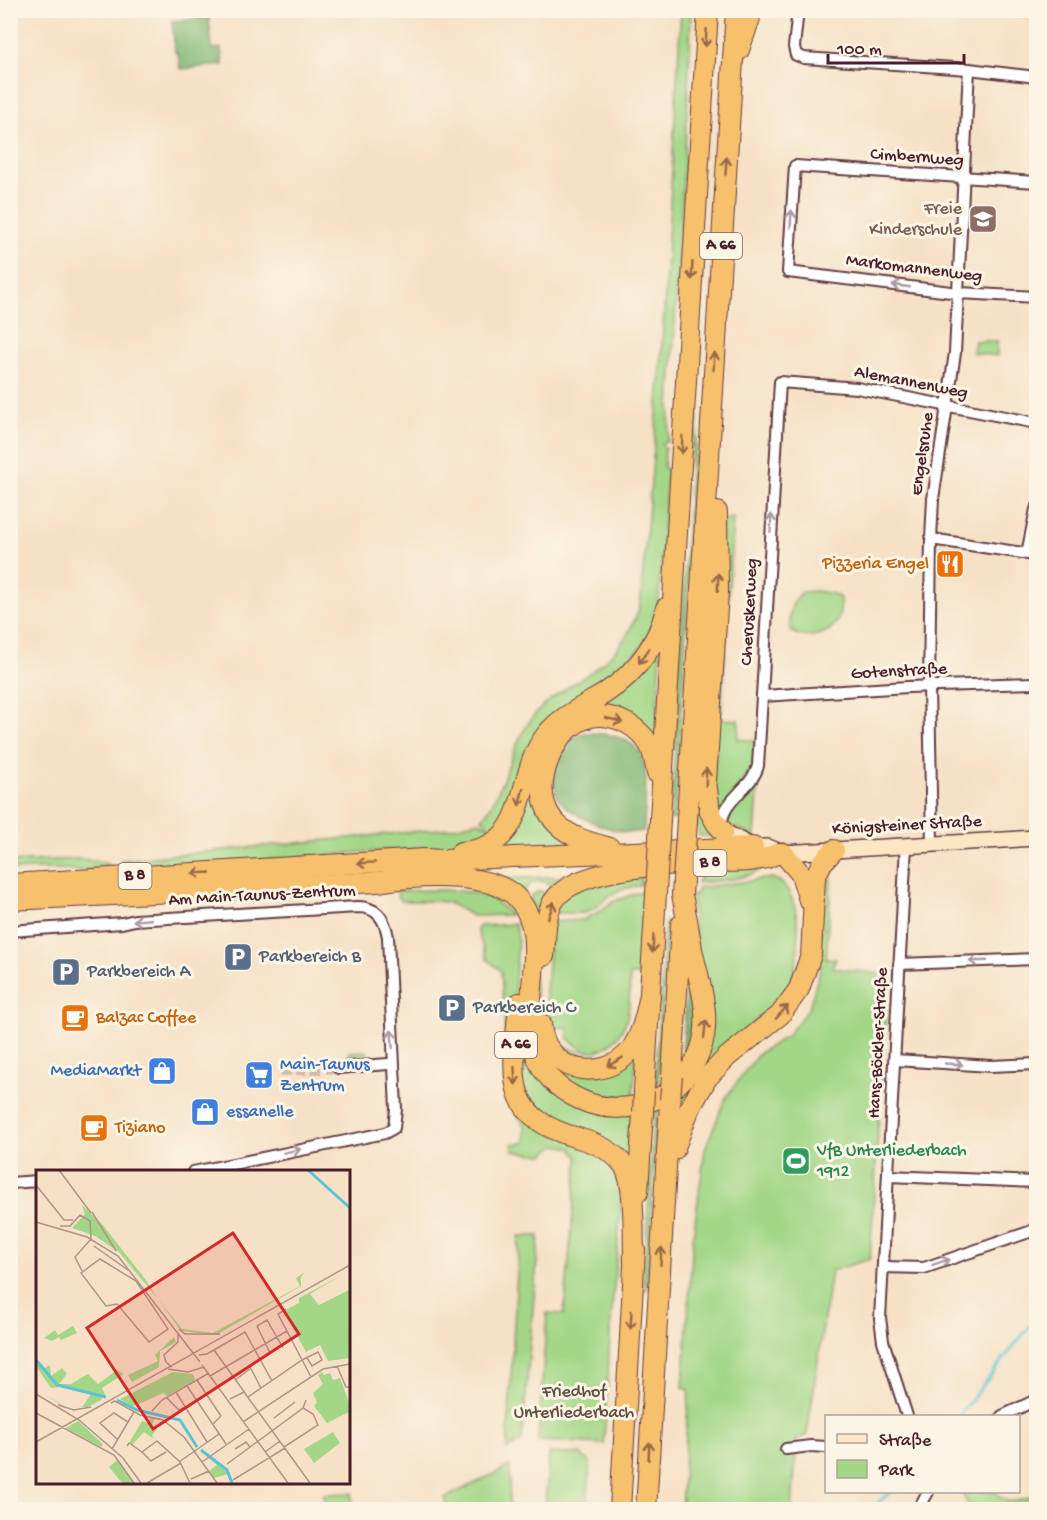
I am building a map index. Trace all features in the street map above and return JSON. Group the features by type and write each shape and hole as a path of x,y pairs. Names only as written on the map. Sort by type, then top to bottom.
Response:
{"highway":[{"name":"A 66","path":"620,1509 708,10"},
{"name":"A 66","path":"646,1509 732,72 743,14"},
{"path":"711,419 717,504 718,581 706,792 712,818 723,831"},
{"path":"426,868 445,853 481,848 506,833 517,814 532,758 546,735 566,716 621,682 636,667 652,643 664,616 675,562"},
{"path":"621,852 575,836 556,823 549,813 542,788 544,773 552,748 567,729 590,718 604,717 620,720 636,729 650,745 653,755 658,780 660,819"},
{"name":"B 8","path":"10,900 378,882 399,879 444,860 753,847"},
{"path":"665,1190 683,1123 701,1086 727,1057 780,1015 799,989 811,955 816,873 834,850"},
{"path":"781,853 801,874 812,915"},
{"name":"B 8","path":"10,884 426,868 478,872 640,867 750,861 781,853"},
{"path":"640,867 604,874 575,883 562,891 554,900 547,921 540,1009 545,1041 553,1054 575,1068 591,1070 609,1067 623,1058 634,1045 643,1024 650,995"},
{"name":"A 66","path":"426,868 494,884 508,890 520,901 531,920 534,934 530,1007 532,1036 537,1055 546,1072 561,1088 579,1099 607,1107 633,1107 664,1096 682,1081 700,1053 705,1034 706,1014 682,895"},
{"name":"A 66","path":"378,882 398,886 448,884 469,887 499,896 513,913 521,930 523,952 515,1056 516,1085 521,1100 538,1121 555,1131 586,1140 605,1149 624,1167 631,1188 634,1262"}],"main road":[{"path":"723,831 753,847"},
{"name":"Königsteiner Straße","path":"781,853 1036,838"},
{"name":"B 8","path":"753,847 768,847 781,853"}],"street":[{"path":"798,10 795,47 796,55 804,58 969,69 1036,77"},
{"name":"Engelsruhe","path":"932,845 929,687 931,539 933,499 955,353 969,69"},
{"name":"Cimbernweg","path":"788,272 795,166 1036,182"},
{"name":"Markomannenweg","path":"788,272 959,293 1036,297"},
{"name":"Alemannenweg","path":"780,382 857,388 1036,423"},
{"name":"Cheruskerweg","path":"723,831 721,824 726,810 753,779 757,770 780,382"},
{"path":"931,539 1032,555 1036,510"},
{"name":"Gotenstraße","path":"762,696 1036,683"},
{"name":"Hans-Böckler-Straße","path":"906,846 880,1318 884,1341 907,1415"},
{"name":"Am Main-Taunus-Zentrum","path":"10,931 122,923 135,920 358,907 369,908 379,914 385,923 388,937 396,1109 394,1128 385,1132 203,1170"},
{"path":"899,964 1036,959"},
{"path":"895,1060 991,1066 1036,1064"},
{"path":"338,1068 388,1064"},
{"path":"888,1176 1036,1182"},
{"path":"10,1183 36,1181"},
{"path":"884,1267 924,1268 1032,1231 1036,1227"},
{"path":"1004,1415 1036,1400"},
{"path":"786,1449 825,1447"},
{"path":"918,1509 927,1493"}],"green space":[{"path":"681,11 691,11 688,99 668,442 663,442 662,446 665,448 664,468 667,469 658,612 650,636 517,787 499,829 491,827 482,819 497,793 528,724 545,704 596,668 614,652 629,632 640,606 660,381"},
{"path":"975,11 1036,11 1036,17"},
{"path":"209,18 212,49 221,48 223,65 180,69 178,53 175,53 172,21"},
{"path":"975,341 997,341 997,356 973,353"},
{"path":"698,403 696,445 692,445 695,405"},
{"path":"692,447 696,447 675,820 671,819"},
{"path":"733,518 721,719 739,720 738,739 755,741 754,766 718,819 713,807 723,520"},
{"path":"815,591 834,594 840,598 837,621 827,631 813,636 792,632 790,615 795,601 802,592"},
{"path":"662,637 655,744 592,712 538,776 577,843 494,849 536,762"},
{"path":"583,733 608,735 625,740 636,748 643,760 645,774 644,831 625,832 600,825 583,818 559,800 554,777 556,762 563,748"},
{"path":"759,773 755,837 738,828 728,829 727,814"},
{"path":"701,789 718,834 712,836 699,836 697,820"},
{"path":"478,821 498,832 460,848 376,851 124,869 119,864 122,860 451,828"},
{"path":"78,859 99,861 109,865 107,868 90,870 11,870 10,862"},
{"path":"832,866 826,958 836,959 832,968 888,975 870,1259 831,1271 807,1435 797,1439 792,1509 681,1510 689,1390 683,1387 693,1238 705,1149 726,1097 759,1053 787,1036 809,1008 821,967 818,965 820,931 824,930 824,927 820,926 816,890"},
{"path":"744,867 766,867 741,877 696,883 702,875"},
{"path":"572,876 555,890 546,883 537,882 529,885 522,894 501,879"},
{"path":"641,878 641,885 619,890 585,913 553,913 566,893 615,879"},
{"path":"772,878 784,885 790,895 797,920 798,948 789,984 784,993 762,1016 728,1042 730,1045 681,1110 678,1110 679,1091 702,1060 692,895 696,895 698,888"},
{"path":"441,890 479,894 503,907 510,915 473,916 449,903 402,901 397,891"},
{"path":"539,891 548,894 544,915 535,914 531,907 531,896"},
{"path":"640,892 644,894 641,904 644,904 643,917 639,917 639,920 643,921 639,975 630,975 629,1010 620,1033 604,1048 590,1051 583,1050 568,1039 568,1028 555,1027 555,1039 587,1056 602,1056 634,1037 603,1065 560,1054 544,1019 551,922 583,920 612,902"},
{"path":"665,922 668,922 658,1085 655,1086"},
{"path":"527,923 547,1080 632,1115 631,1161 548,1122 522,1089"},
{"name":"Friedhof Unterliederbach","path":"515,924 518,937 511,1041 514,1096 596,1149 622,1175 604,1444 538,1441 547,1313 564,1314 578,1158 572,1148 556,1145 544,1155 513,1151 512,1144 525,1143 525,1126 509,1105 501,971 487,959 477,930 480,926"},
{"path":"687,979 696,991 699,1008 696,1041 692,1041 689,1049 683,1048"},
{"path":"536,1014 569,1069 637,1049 633,1097 600,1096 580,1088 557,1074 537,1042"},
{"path":"366,1051 368,1055 366,1059 350,1060 349,1052"},
{"path":"658,1106 647,1290 643,1290 654,1108"},
{"path":"519,1236 539,1236 522,1440 507,1450"},
{"path":"549,1453 580,1454 590,1462 587,1509 545,1509"},
{"path":"510,1466 509,1509 446,1509 445,1498"},
{"path":"352,1493 352,1509 324,1509 324,1494"},
{"path":"962,1493 997,1493 1004,1500 1009,1501 1036,1495 1036,1509 970,1509"}],"waterway":[{"path":"960,1415 1036,1320"},
{"path":"870,1510 889,1493"}],"tunnel":[{"path":"281,1071 338,1068"}],"place":[{"name":"Freie Kinderschule","path":"983,219"},
{"name":"Pizzeria Engel","path":"950,564"},
{"name":"Parkbereich B","path":"238,957"},
{"name":"Parkbereich A","path":"66,972"},
{"name":"Parkbereich C","path":"452,1008"},
{"name":"Balzac Coffee","path":"75,1018"},
{"name":"MediaMarkt","path":"162,1071"},
{"name":"Main-Taunus Zentrum","path":"259,1075"},
{"name":"essanelle","path":"205,1112"},
{"name":"Tiziano","path":"94,1128"},
{"name":"VfB Unterliederbach 1912","path":"796,1161"}]}
